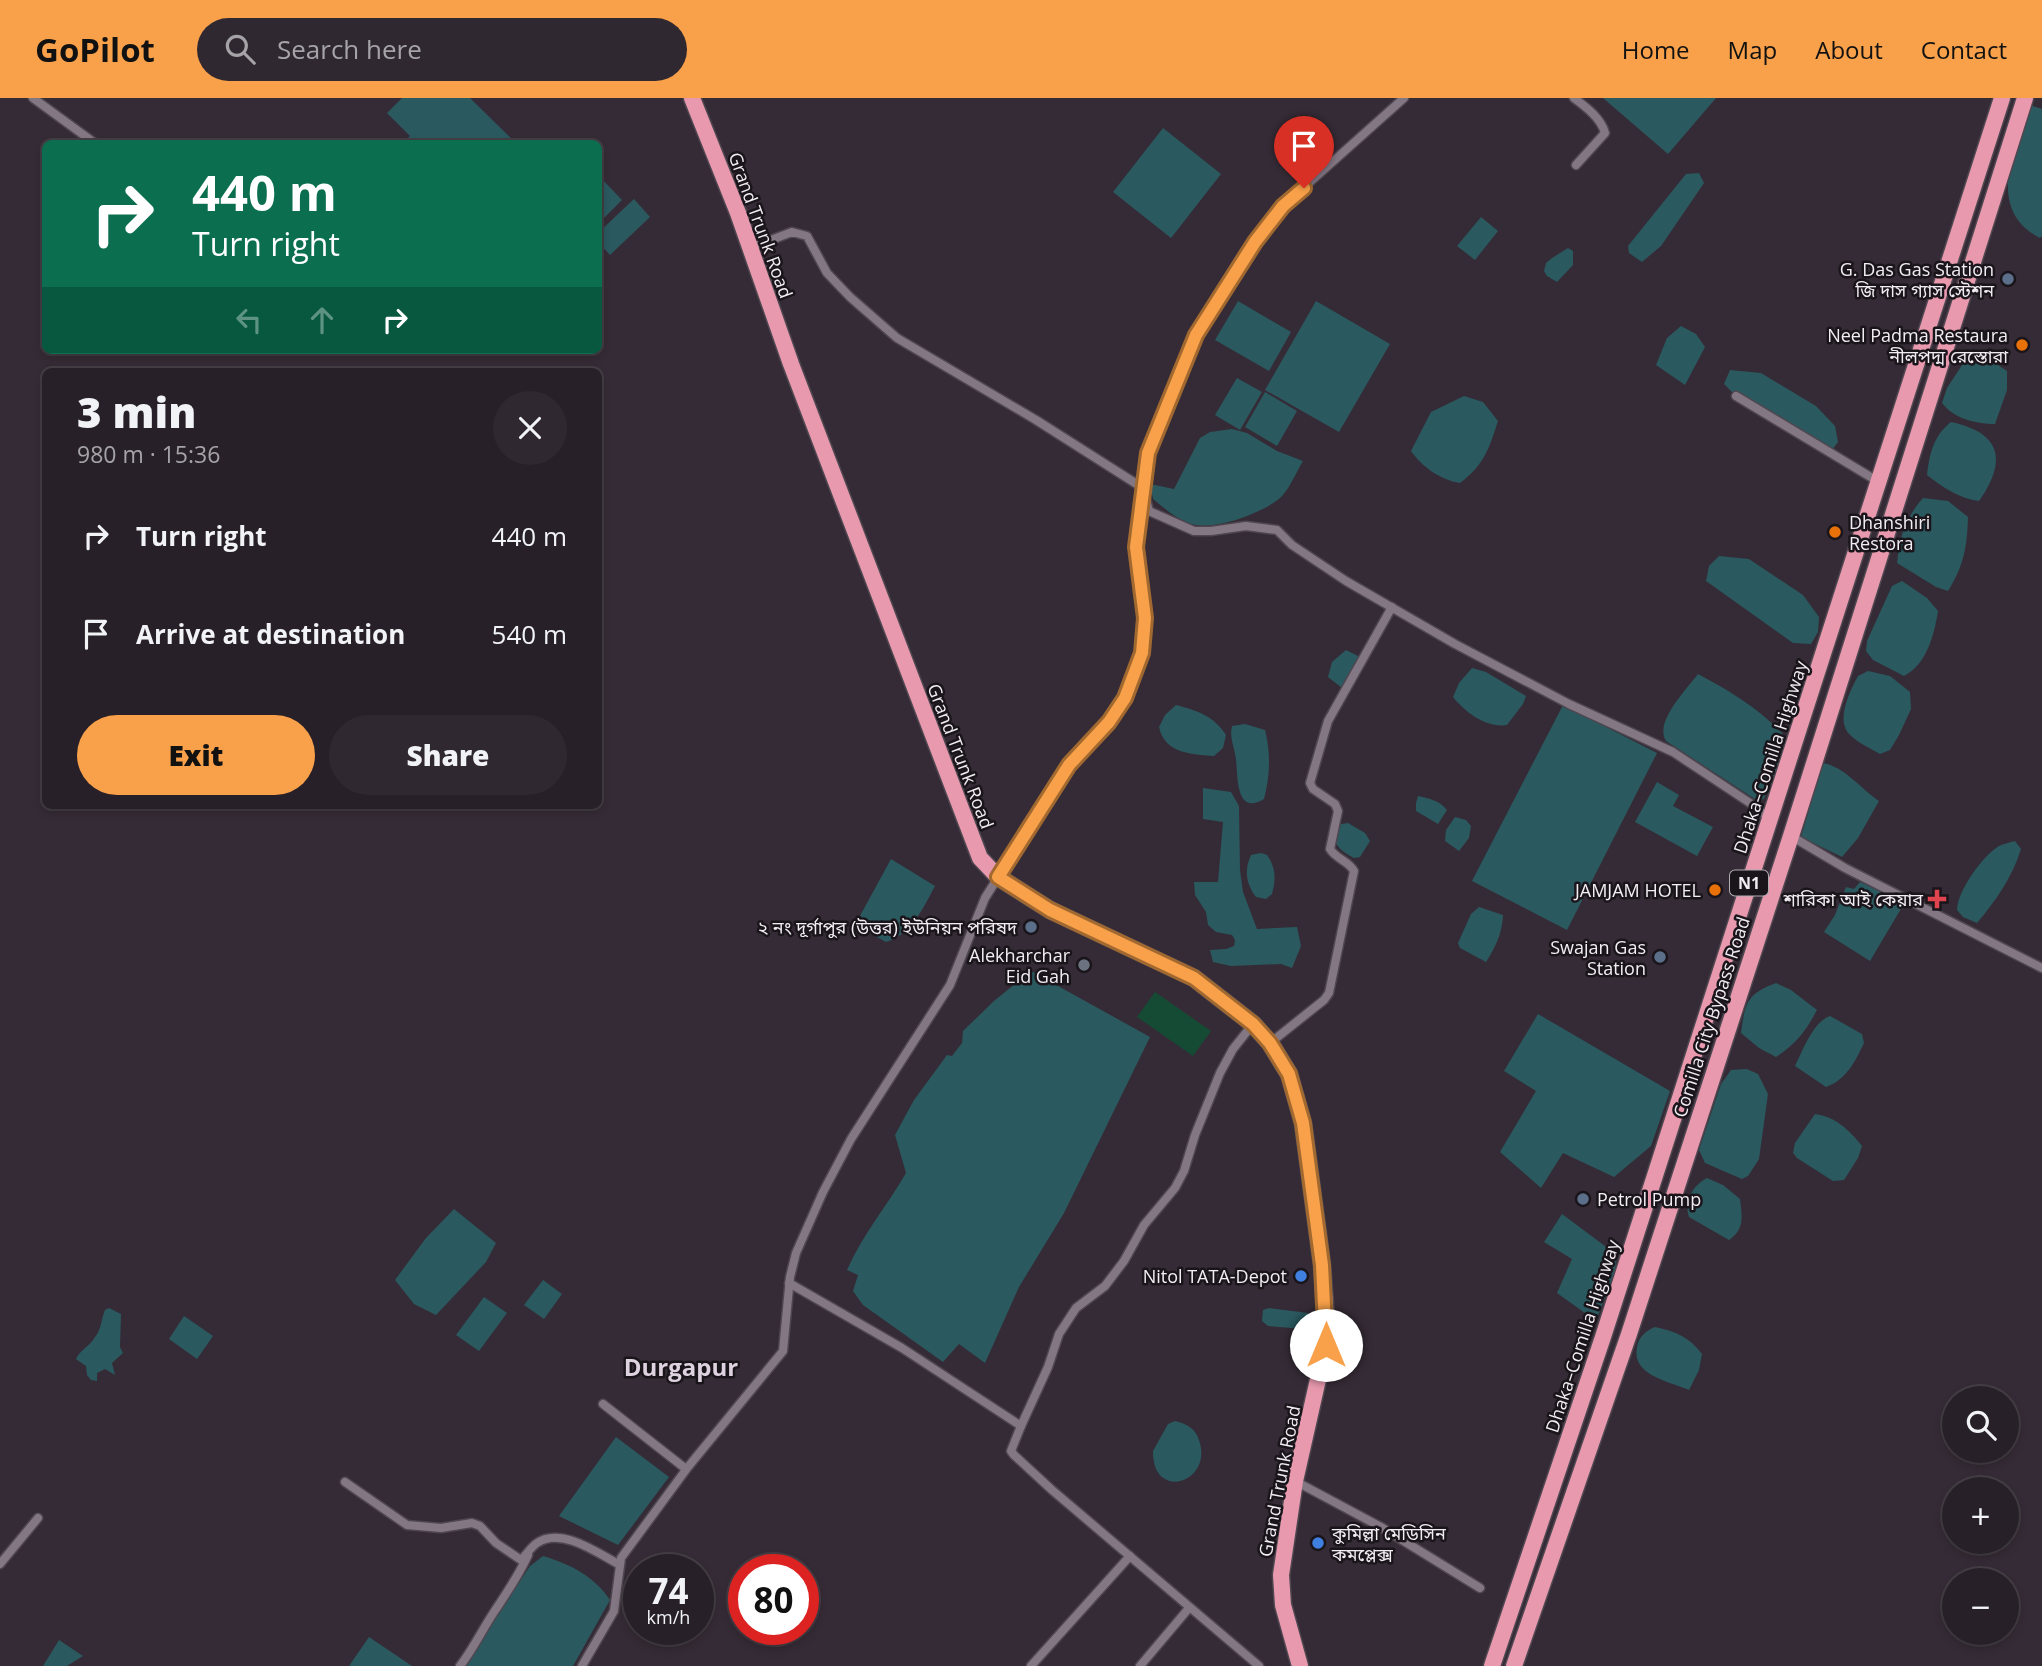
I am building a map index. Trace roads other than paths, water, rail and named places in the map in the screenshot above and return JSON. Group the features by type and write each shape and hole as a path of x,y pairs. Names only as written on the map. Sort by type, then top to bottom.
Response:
{"highway":[{"name":"Grand Trunk Road","path":"692,98 980,858 998,877 1050,910 1194,978 1253,1024 1270,1043 1289,1074 1303,1123 1322,1265 1326,1319 1326,1345 1295,1481 1281,1575 1283,1605 1300,1666"},
{"name":"Dhaka–Comilla Highway","path":"1492,1666 1603,1337 2002,98"},
{"name":"Comilla City Bypass Road","path":"1514,1666 1629,1334 1791,836 2025,98"}],"street":[{"path":"33,98 91,140"},
{"path":"582,1666 614,1611 621,1558 686,1469 783,1351 789,1283 796,1253 823,1192 851,1139 950,985 974,923 998,877 1069,765 1109,722 1125,698 1142,653 1145,618 1136,547 1148,453 1196,335 1228,282 1283,206 1404,98"},
{"path":"1574,98 1605,128 1605,132 1576,165"},
{"path":"750,248 792,232 807,236 827,273 897,338 1036,420 1143,488 1149,511 1194,531 1246,526 1277,530 1292,545 1392,607 1499,668 1673,752 1770,819"},
{"path":"1736,396 1879,482"},
{"path":"1270,1043 1324,1000 1329,993 1354,871 1352,866 1333,854 1330,849 1338,811 1335,804 1313,789 1310,783 1328,721 1392,607"},
{"path":"1791,836 1845,868 2042,968"},
{"path":"1253,1024 1233,1049 1220,1073 1184,1171 1175,1188 1144,1225 1124,1261 1105,1286 1076,1307 1059,1334 1048,1367 1011,1451 1052,1490 1259,1666"},
{"path":"789,1283 902,1348 1021,1426"},
{"path":"603,1404 686,1469"},
{"path":"1295,1481 1381,1527 1480,1588"},
{"path":"345,1482 407,1525 441,1528 472,1523 480,1526 496,1543 521,1560 537,1542 556,1538 573,1540 621,1565"},
{"path":"0,1564 38,1518"},
{"path":"460,1666 473,1650 517,1578 529,1552"},
{"path":"1031,1666 1130,1556"},
{"path":"1140,1666 1189,1608"}],"water":[{"path":"402,98 470,98 513,140 406,140 410,136 387,113"},
{"path":"1603,98 1716,98 1668,154"},
{"path":"2030,105 2042,109 2040,238 2023,226 2013,212 2008,195 2012,159"},
{"path":"1163,128 1221,174 1171,238 1113,192"},
{"path":"1699,173 1704,183 1661,246 1642,262 1629,253 1628,246 1686,174"},
{"path":"602,179 622,200 602,220"},
{"path":"634,199 650,217 610,255 602,246 602,229"},
{"path":"1481,217 1498,231 1475,260 1457,246"},
{"path":"1568,248 1573,251 1573,265 1557,282 1544,271 1546,263"},
{"path":"1238,301 1291,332 1269,371 1215,340"},
{"path":"1316,301 1390,344 1339,432 1265,390"},
{"path":"1681,326 1696,334 1705,347 1685,385 1656,365 1667,338"},
{"path":"1978,357 2007,371 2007,390 1995,424 1966,419 1953,413 1942,403 1947,388 1964,362"},
{"path":"1730,370 1761,373 1816,406 1835,426 1838,442 1832,450 1732,392 1724,384"},
{"path":"1237,378 1262,392 1240,430 1215,415"},
{"path":"1265,392 1297,411 1277,446 1245,427"},
{"path":"1464,396 1483,402 1498,421 1485,456 1475,470 1460,483 1432,472 1411,451 1431,412"},
{"path":"1951,422 1981,433 1990,441 1995,451 1994,473 1979,501 1952,492 1927,475 1933,446 1940,433"},
{"path":"1232,429 1247,433 1277,451 1303,461 1280,498 1234,521 1209,525 1184,521 1153,499 1150,484 1174,489 1200,438 1210,432"},
{"path":"1923,498 1948,501 1968,517 1964,555 1948,591 1936,587 1897,563 1904,528"},
{"path":"1719,556 1749,559 1803,595 1819,617 1818,632 1811,644 1793,643 1706,581 1709,566"},
{"path":"1902,581 1927,598 1938,611 1932,639 1924,656 1912,671 1904,676 1873,660 1866,651 1867,641 1892,586"},
{"path":"1346,650 1360,657 1342,688 1328,677 1332,662"},
{"path":"1472,668 1486,672 1526,696 1507,725 1484,722 1464,709 1453,697 1459,683"},
{"path":"1868,671 1890,676 1910,692 1911,709 1899,735 1890,750 1880,754 1853,738 1844,722 1845,706 1851,689 1858,676"},
{"path":"1698,674 1743,701 1783,734 1781,758 1764,799 1758,801 1666,741 1663,733 1668,716"},
{"path":"1176,705 1198,712 1216,723 1226,735 1223,748 1214,756 1180,751 1167,743 1159,727 1165,715"},
{"path":"1563,705 1657,753 1567,930 1472,881"},
{"path":"1245,724 1265,730 1268,748 1269,773 1264,799 1255,803 1248,802 1240,792 1232,739 1232,726"},
{"path":"1823,763 1845,773 1879,801 1858,838 1842,857 1801,837"},
{"path":"1657,782 1679,795 1673,806 1713,827 1697,856 1635,822"},
{"path":"1203,788 1231,792 1239,806 1243,892 1257,929 1297,927 1301,946 1292,968 1281,964 1231,966 1213,962 1210,950 1234,946 1235,940 1232,935 1216,932 1208,925 1206,912 1195,895 1194,882 1218,882 1223,822 1203,819"},
{"path":"1418,796 1437,802 1447,810 1438,824 1416,811"},
{"path":"1455,817 1466,820 1471,826 1469,838 1459,851 1445,841 1446,830"},
{"path":"1348,823 1365,833 1370,841 1360,857 1354,858 1345,853 1335,841 1341,824"},
{"path":"2015,841 2021,849 2013,870 1997,897 1977,923 1963,917 1957,910 1958,902 1972,875 1992,851"},
{"path":"1251,855 1267,855 1274,874 1272,894 1266,899 1256,897 1247,877"},
{"path":"891,859 935,886 910,927 886,942 855,925"},
{"path":"1860,882 1905,902 1870,961 1824,932 1835,915 1846,887 1854,889"},
{"path":"1479,907 1503,915 1498,940 1486,962 1460,948 1458,943 1471,914"},
{"path":"1031,971 1150,1037 1064,1213 1019,1287 985,1363 959,1344 943,1362 863,1305 853,1291 858,1275 847,1270 906,1173 895,1135 914,1100 947,1055 952,1056 962,1043 963,1031"},
{"path":"1776,983 1791,990 1817,1010 1800,1036 1776,1057 1759,1048 1741,1033 1749,1001 1758,991"},
{"path":"1538,1014 1670,1091 1651,1146 1614,1177 1563,1153 1541,1188 1500,1152 1536,1091 1504,1071"},
{"path":"1830,1016 1862,1034 1864,1043 1844,1075 1826,1087 1795,1066 1818,1024"},
{"path":"1747,1069 1758,1074 1768,1094 1759,1159 1748,1176 1742,1179 1705,1163 1699,1150 1721,1084 1731,1070"},
{"path":"1815,1114 1842,1125 1862,1146 1844,1180 1833,1181 1793,1153 1795,1143"},
{"path":"1707,1178 1723,1185 1740,1199 1740,1227 1729,1240 1689,1217 1690,1194"},
{"path":"454,1209 496,1243 486,1262 436,1315 414,1304 395,1280 426,1238"},
{"path":"1562,1214 1617,1255 1615,1271 1596,1321 1557,1293 1572,1259 1544,1242"},
{"path":"543,1280 562,1294 544,1319 524,1305"},
{"path":"484,1297 507,1313 479,1351 456,1335"},
{"path":"109,1308 121,1314 120,1347 123,1353 112,1363 115,1375 105,1369 97,1373 97,1381 91,1380 86,1366 76,1359 97,1334 105,1310"},
{"path":"1269,1308 1308,1313 1313,1322 1303,1329 1268,1326 1262,1321 1263,1310"},
{"path":"184,1316 213,1336 197,1359 169,1339"},
{"path":"1655,1327 1682,1336 1702,1354 1699,1370 1689,1390 1653,1376 1640,1364 1637,1357 1639,1340 1643,1334"},
{"path":"1175,1421 1187,1425 1195,1432 1201,1455 1198,1467 1191,1476 1181,1481 1162,1477 1155,1467 1153,1451 1168,1424"},
{"path":"616,1437 669,1477 618,1545 559,1516"},
{"path":"543,1556 581,1572 597,1584 610,1600 573,1666 464,1666 530,1566"},
{"path":"369,1637 412,1666 349,1666"},
{"path":"59,1640 83,1656 67,1666 43,1666"}],"place":[{"name":"G. Das Gas Station জি দাস গ্যাস স্টেশন","path":"2008,279"},
{"name":"Neel Padma Restaura নীলপদ্ম রেস্তোরা","path":"2022,345"},
{"name":"Dhanshiri Restora","path":"1835,532"},
{"name":"JAMJAM HOTEL","path":"1715,890"},
{"name":"শারিকা আই কেয়ার","path":"1937,899"},
{"name":"২ নং দূর্গাপুর (উত্তর) ইউনিয়ন পরিষদ","path":"1031,927"},
{"name":"Swajan Gas Station","path":"1660,957"},
{"name":"Alekharchar Eid Gah","path":"1084,965"},
{"name":"Petrol Pump","path":"1583,1199"},
{"name":"Nitol TATA-Depot","path":"1301,1276"},
{"name":"কুমিল্লা মেডিসিন কমপ্লেক্স","path":"1318,1543"}],"district":[{"name":"Durgapur","path":"681,1366"}]}
